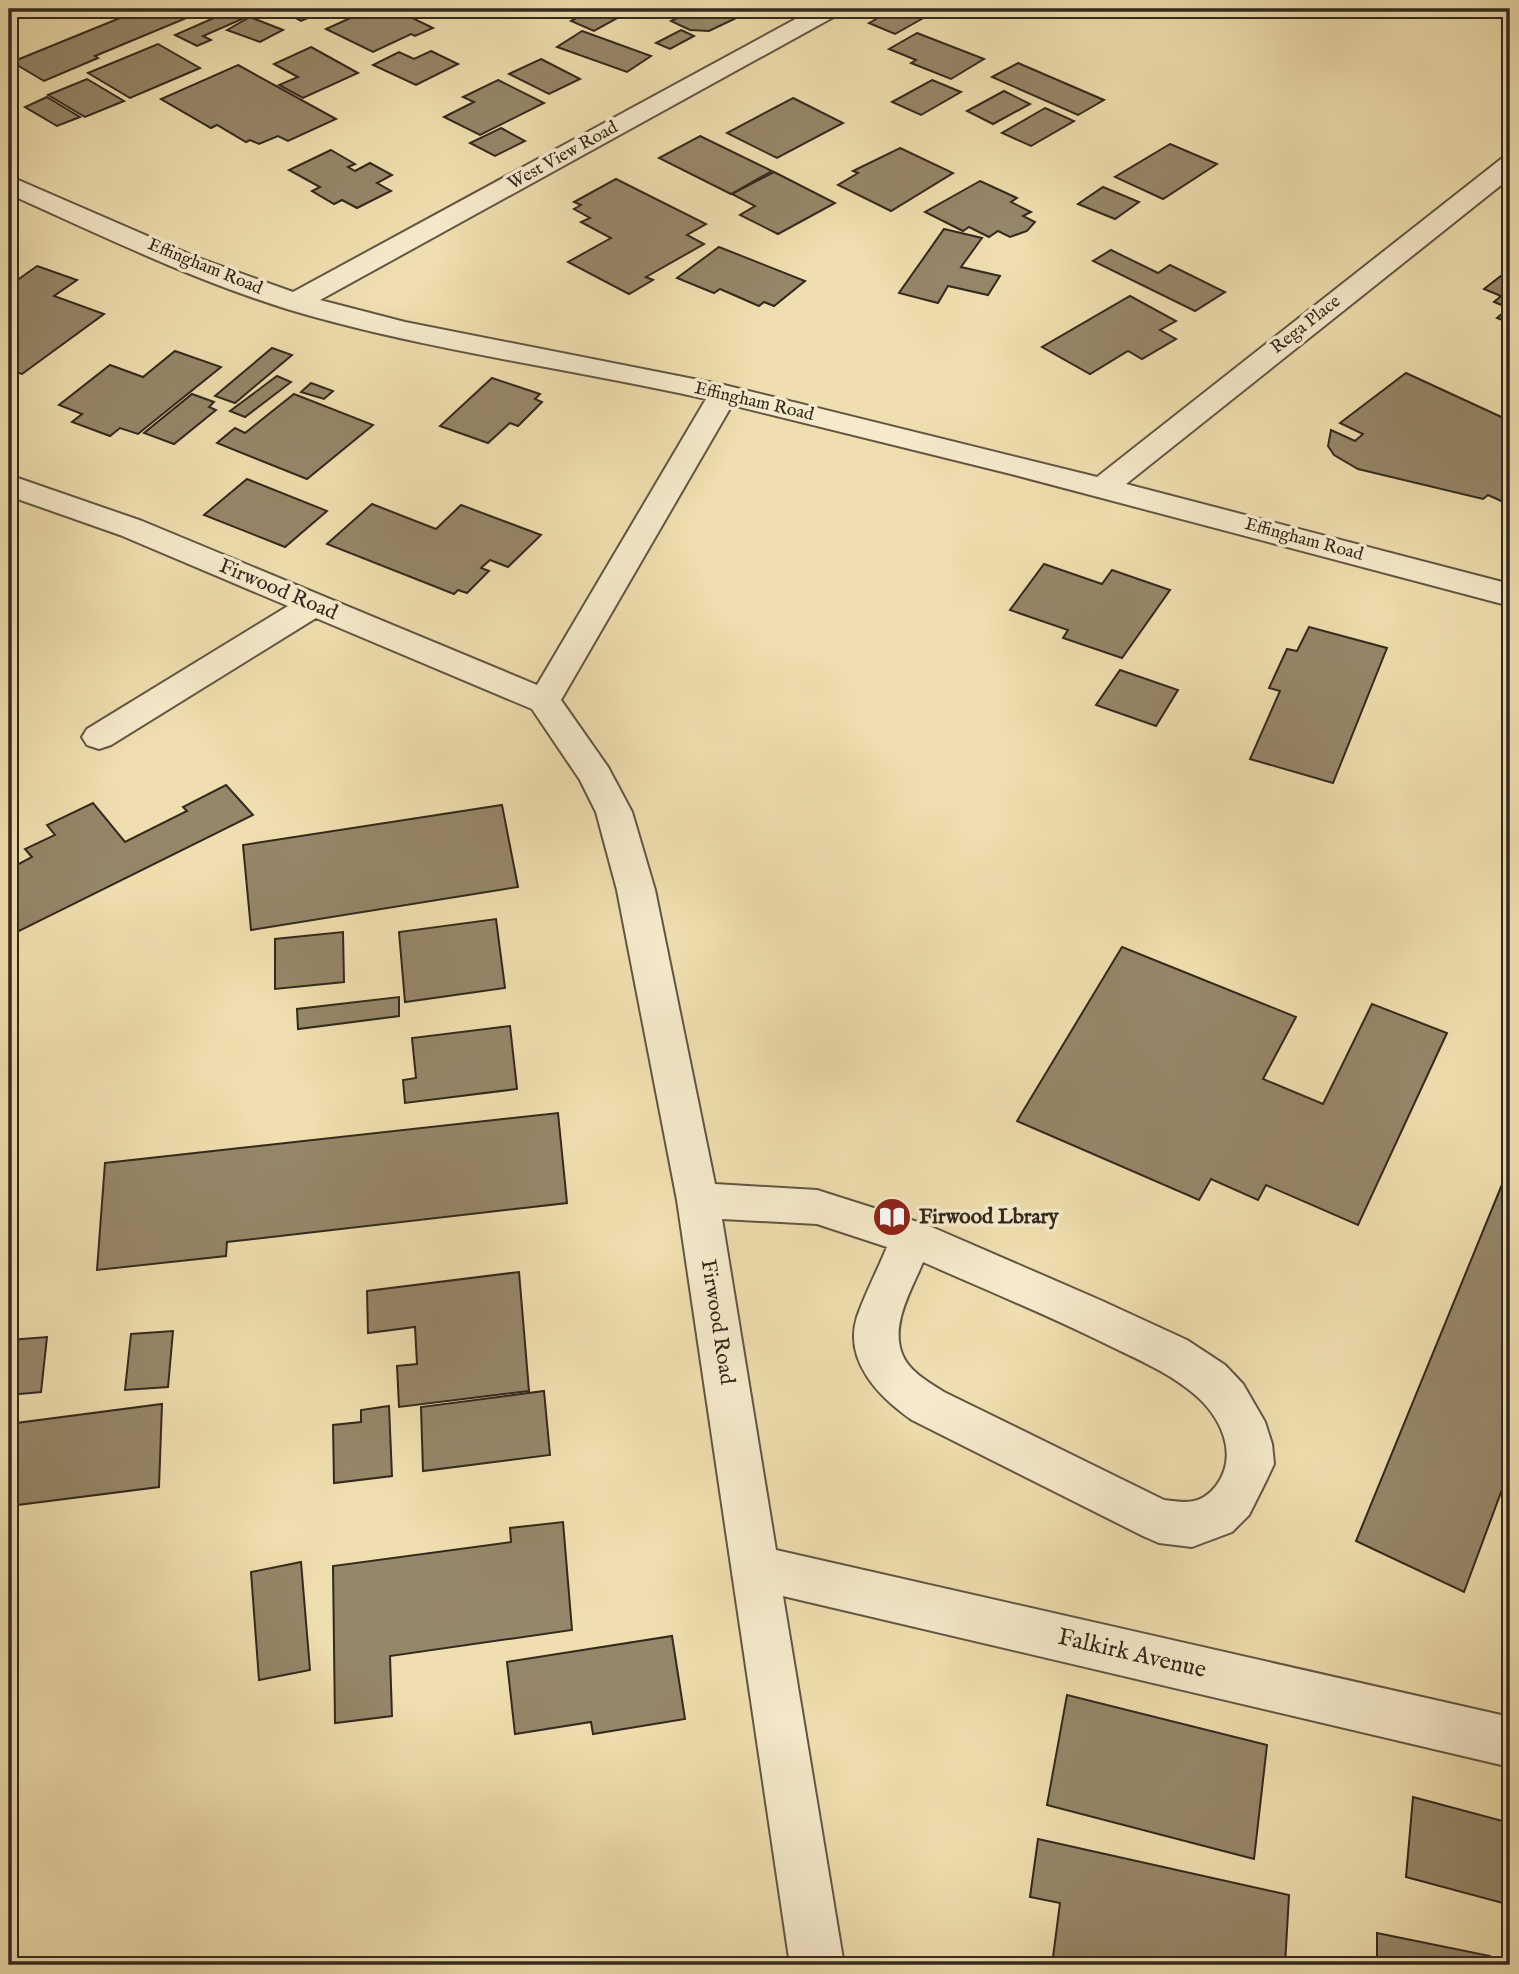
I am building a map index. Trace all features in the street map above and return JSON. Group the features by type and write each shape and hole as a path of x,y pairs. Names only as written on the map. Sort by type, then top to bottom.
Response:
{"street":[{"name":"West View Road","path":"295,302 831,9"},
{"name":"Rega Place","path":"1103,487 1510,164"},
{"name":"Effingham Road","path":"9,184 211,272 295,302 372,323 724,394 1103,487 1510,595"},
{"path":"544,701 724,394"},
{"name":"Firwood Road","path":"19,498 131,528 544,701 596,776 614,812 636,890 698,1200 817,1965"},
{"path":"99,737 313,605"},
{"path":"698,1200 817,1208 912,1238 1085,1312 1171,1354 1209,1379 1227,1398 1242,1422 1249,1444 1251,1464 1233,1500 1208,1521 1192,1525 1159,1521 928,1406 897,1384 883,1368 877,1334 878,1320 912,1238"},
{"name":"Falkirk Avenue","path":"755,1567 1510,1742"}],"building":[{"path":"142,9 195,9 201,12 95,56 98,58 44,81 12,62"},
{"path":"234,9 249,16 203,36 211,40 197,46 175,35"},
{"path":"279,9 329,9 301,21"},
{"path":"370,9 394,9 433,28 415,36 411,34 373,52 326,29"},
{"path":"594,9 632,10 594,31 571,21"},
{"path":"673,9 755,9 709,31 690,30 671,21 680,17 670,13 675,10"},
{"path":"894,9 908,9 927,16 895,34 869,23"},
{"path":"250,17 283,30 260,42 227,30"},
{"path":"681,30 694,36 670,49 656,43"},
{"path":"582,31 651,56 627,72 557,47"},
{"path":"917,33 984,59 951,79 911,63 916,60 889,49"},
{"path":"158,44 200,68 130,98 88,73"},
{"path":"311,47 358,73 303,98 279,85 298,77 274,64"},
{"path":"431,51 458,64 416,85 373,65 399,52 414,59"},
{"path":"541,59 580,79 549,94 509,74"},
{"path":"1018,63 1104,100 1078,115 992,77"},
{"path":"238,65 336,119 288,141 278,136 259,144 250,140 246,142 217,125 211,128 161,99"},
{"path":"87,79 124,101 85,117 48,95"},
{"path":"498,80 544,103 480,135 444,117 474,102 463,97"},
{"path":"932,80 961,92 921,115 892,102"},
{"path":"1004,91 1030,104 993,124 967,111"},
{"path":"47,97 80,117 57,126 25,107"},
{"path":"793,98 843,123 777,158 727,133"},
{"path":"1045,108 1074,121 1031,146 1002,133"},
{"path":"501,128 525,141 495,156 470,143"},
{"path":"700,136 772,171 731,194 659,158"},
{"path":"1170,144 1217,164 1163,199 1115,177"},
{"path":"900,148 953,173 891,211 838,185 858,173 853,171"},
{"path":"331,150 355,164 348,167 355,171 370,163 392,175 377,183 391,191 357,208 342,200 334,204 312,191 320,187 289,170"},
{"path":"774,172 835,203 778,234 740,215 755,206 732,194"},
{"path":"616,179 706,224 687,235 704,244 646,277 653,280 629,294 568,262 611,238 581,222 590,218 574,209 581,205 574,202"},
{"path":"980,181 1017,198 1011,202 1031,212 1023,216 1035,222 1027,231 1010,237 998,231 989,237 969,227 963,231 925,212"},
{"path":"1103,187 1139,202 1115,219 1078,204"},
{"path":"944,229 982,238 961,267 1000,276 988,295 948,286 938,303 899,293"},
{"path":"719,247 805,281 774,306 764,302 759,306 720,289 714,293 677,278"},
{"path":"1111,250 1158,273 1170,265 1225,292 1195,311 1093,261"},
{"path":"37,266 77,280 54,296 104,314 22,374 9,370 9,286"},
{"path":"1506,272 1510,274 1510,323 1497,318 1509,308 1494,302 1501,296 1484,289"},
{"path":"1130,296 1176,321 1160,330 1176,339 1142,359 1128,351 1090,374 1042,347"},
{"path":"272,348 292,355 235,403 215,396"},
{"path":"175,351 221,367 138,434 120,428 110,436 72,422 82,414 59,405 110,365 143,377"},
{"path":"1406,373 1510,421 1510,505 1488,495 1483,499 1358,469 1334,455 1328,446 1331,430 1355,441 1363,434 1340,423"},
{"path":"277,376 291,382 245,417 230,411"},
{"path":"492,378 540,394 535,399 542,402 518,426 510,423 488,443 440,426"},
{"path":"311,383 333,391 324,399 301,392"},
{"path":"192,394 214,402 209,407 216,410 174,444 144,433"},
{"path":"294,394 373,425 307,479 217,443 235,428 245,433"},
{"path":"247,479 327,511 285,547 204,515"},
{"path":"372,504 436,529 461,505 541,535 508,567 490,560 481,568 489,571 467,593 458,590 454,594 327,544"},
{"path":"1044,564 1102,584 1112,570 1170,590 1122,658 1063,638 1068,630 1010,610"},
{"path":"1309,627 1387,648 1333,783 1250,759 1280,691 1269,688 1287,649 1297,651"},
{"path":"1120,670 1178,690 1156,726 1096,705"},
{"path":"226,785 253,815 9,936 9,869 32,857 25,849 55,835 47,825 93,803 125,842 187,811 183,807"},
{"path":"502,805 518,887 251,930 243,845"},
{"path":"496,919 505,988 405,1002 399,932"},
{"path":"343,932 344,982 275,989 275,939"},
{"path":"1122,947 1296,1017 1263,1079 1323,1104 1372,1004 1447,1033 1358,1225 1266,1185 1258,1200 1211,1179 1199,1200 1017,1121"},
{"path":"399,997 399,1016 298,1029 297,1009"},
{"path":"510,1026 517,1089 405,1103 403,1080 416,1078 412,1038"},
{"path":"558,1113 567,1203 227,1242 226,1256 97,1270 105,1163"},
{"path":"1510,1165 1510,1468 1464,1592 1356,1541"},
{"path":"519,1272 529,1391 399,1407 397,1366 417,1364 415,1327 368,1333 367,1291"},
{"path":"173,1331 168,1387 125,1390 131,1334"},
{"path":"47,1337 41,1392 9,1395 9,1340"},
{"path":"544,1391 550,1455 423,1471 421,1407"},
{"path":"162,1404 159,1487 9,1506 9,1424"},
{"path":"389,1406 392,1476 334,1483 333,1425 361,1422 361,1410"},
{"path":"563,1522 572,1630 390,1656 392,1716 335,1723 333,1566 511,1542 510,1528"},
{"path":"301,1562 310,1670 259,1680 251,1572"},
{"path":"672,1636 685,1719 593,1734 591,1722 515,1734 507,1662"},
{"path":"1067,1695 1267,1745 1254,1859 1047,1805"},
{"path":"1413,1797 1510,1823 1510,1905 1406,1877"},
{"path":"1038,1839 1289,1895 1285,1965 1052,1965 1060,1903 1030,1897"},
{"path":"1377,1933 1490,1956 1490,1965 1377,1965"}],"place":[{"name":"Firwood Lbrary","path":"892,1217"}]}
